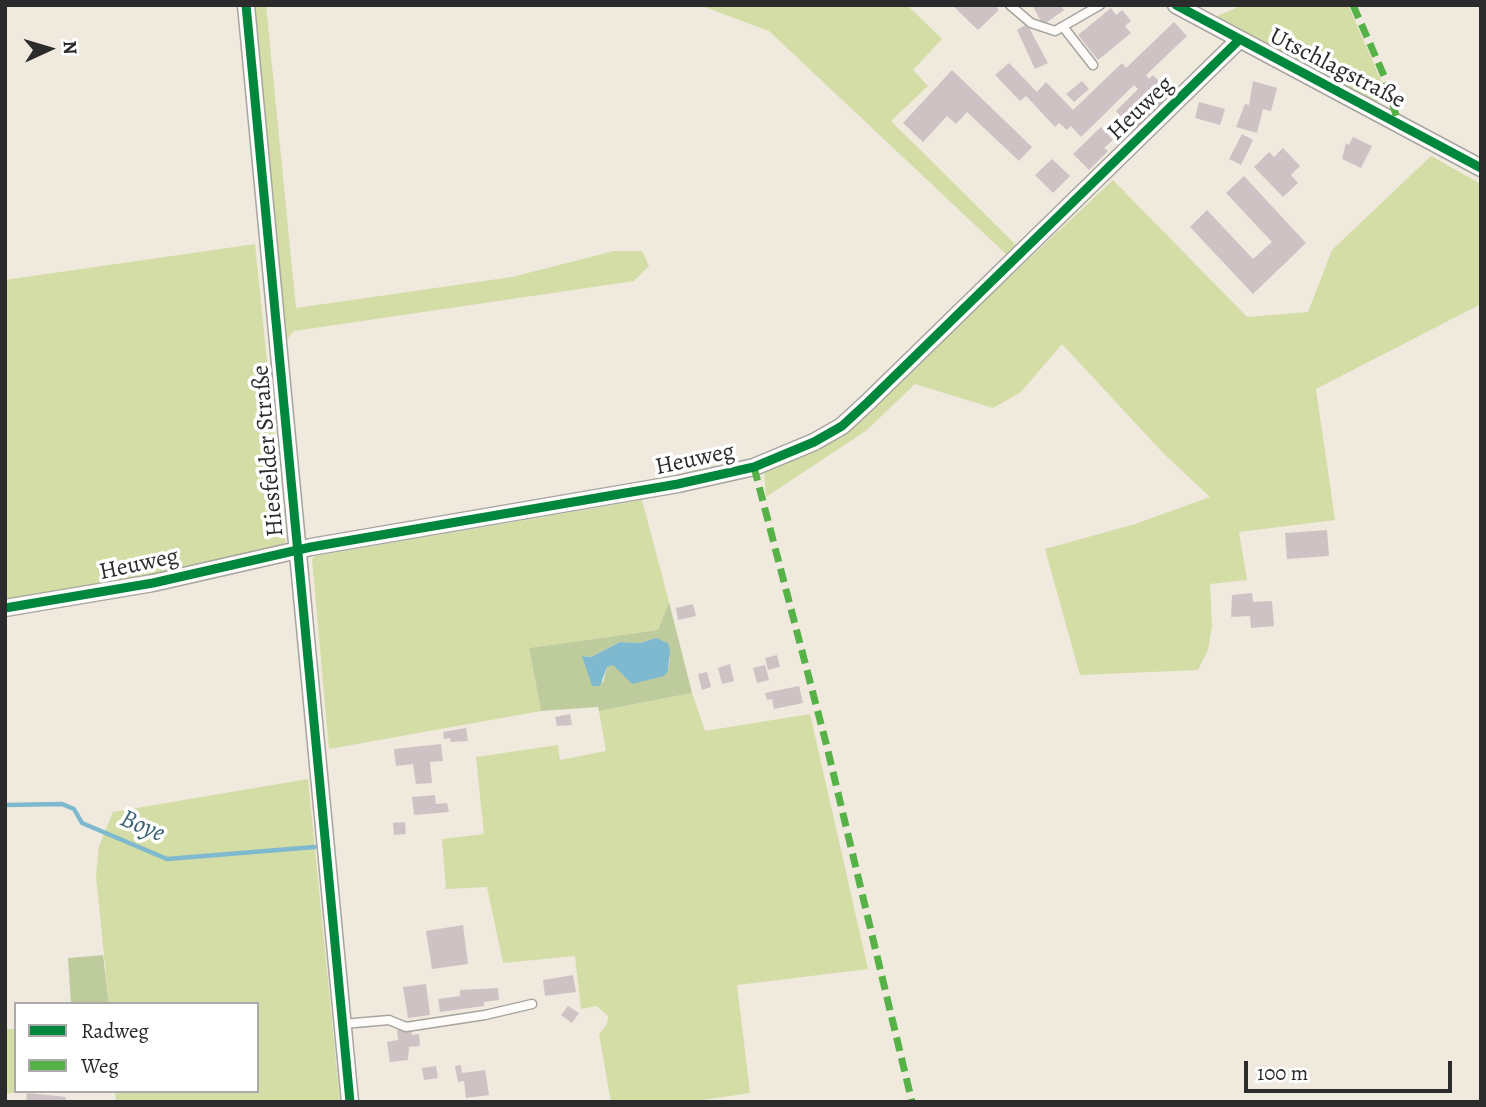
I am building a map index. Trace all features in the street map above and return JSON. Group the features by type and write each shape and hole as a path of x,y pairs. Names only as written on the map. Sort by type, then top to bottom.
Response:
{"street":[{"name":"Hiesfelder Straße","path":"246,5 350,1102"},
{"name":"Utschlagstraße","path":"1176,5 1481,168"},
{"name":"Heuweg","path":"5,608 140,585 297,551 691,482 754,467 814,442 842,426 868,402 1239,40"}],"lane":[{"path":"1010,5 1041,28 1055,31 1100,5"},
{"path":"1064,28 1093,65"},
{"path":"343,1024 389,1020 406,1027 485,1015 533,1004"}],"green space":[{"path":"251,5 266,5 296,308 512,277 614,251 642,251 649,266 634,281 294,331 284,343"},
{"path":"699,5 907,5 942,39 913,70 928,86 891,121 1017,246 1008,256 769,31"},
{"path":"1243,5 1348,5 1388,96 1376,103 1215,17"},
{"path":"1431,156 1481,184 1481,304 1316,389 1335,520 1239,532 1247,580 1210,584 1212,626 1208,650 1198,670 1080,675 1045,549 1135,524 1210,497 1163,453 1062,344 1021,392 993,408 915,384 867,430 766,497 764,468 817,446 906,374 1113,180 1247,317 1308,312 1332,250"},
{"path":"255,244 286,547 202,568 5,602 5,280"},
{"path":"642,500 669,602 658,630 529,648 541,711 329,749 312,559 315,556"},
{"path":"669,602 692,693 599,711 598,707 541,711 529,648 658,630","holes":["656,638 670,658 668,671 624,676 620,668 613,664 607,667 603,683 583,656 591,657 620,642 640,643"]},
{"path":"692,693 705,731 810,714 868,969 737,985 750,1093 689,1102 611,1102 599,1034 607,1024 608,1016 597,1006 581,1009 575,956 503,963 487,887 446,889 442,839 484,834 476,757 558,745 560,760 606,751 599,711"},
{"path":"308,779 340,1102 116,1102 115,1093 259,1093 259,1002 109,1002 96,876 99,846 113,812"},
{"path":"103,955 109,1002 71,1002 68,958"},
{"path":"5,1029 14,1029 14,1093 5,1094"}],"water":[{"path":"656,638 668,643 670,650 668,671 664,676 632,684 613,665 607,667 600,686 592,686 582,656 591,657 620,642 640,643"}],"building":[{"path":"952,5 995,5 999,10 978,30"},
{"path":"1032,5 1061,5 1064,10 1043,25"},
{"path":"1111,8 1116,15 1122,10 1131,21 1125,26 1131,33 1098,60 1078,35"},
{"path":"1174,22 1187,36 1146,75 1149,79 1153,75 1172,95 1135,131 1116,111 1138,89 1134,85 1081,137 1071,126 1067,130 1059,123 1055,127 1026,96 1020,101 995,75 1009,63 1037,92 1046,82 1073,110 1122,63 1126,68"},
{"path":"1027,24 1048,63 1035,69 1017,30"},
{"path":"952,70 1032,147 1019,161 967,112 956,124 947,116 923,142 903,123"},
{"path":"1082,81 1089,89 1074,102 1066,94"},
{"path":"1253,81 1277,88 1271,111 1263,109 1257,133 1236,127 1245,104 1249,105"},
{"path":"1199,102 1225,109 1220,125 1195,118"},
{"path":"1101,127 1113,140 1104,148 1108,151 1089,170 1073,154"},
{"path":"1242,134 1253,140 1241,165 1229,159"},
{"path":"1353,137 1372,146 1361,168 1342,159 1346,143 1349,145"},
{"path":"1283,148 1300,166 1291,175 1298,183 1283,197 1254,167 1269,152 1274,157"},
{"path":"1052,159 1070,176 1053,193 1035,175"},
{"path":"1244,176 1306,243 1253,294 1190,227 1207,210 1253,259 1272,242 1226,193"},
{"path":"1327,530 1329,556 1287,559 1285,533"},
{"path":"1252,593 1253,602 1272,601 1274,626 1251,628 1250,616 1231,617 1232,595"},
{"path":"693,604 696,616 678,620 676,608"},
{"path":"777,655 780,667 768,670 765,658"},
{"path":"730,664 734,681 722,684 718,668"},
{"path":"765,665 769,680 757,683 753,668"},
{"path":"707,672 711,687 702,690 698,674"},
{"path":"799,686 803,703 774,709 772,699 767,700 765,693"},
{"path":"570,714 572,725 557,726 555,717"},
{"path":"466,728 468,741 451,742 450,738 444,739 443,732"},
{"path":"441,744 443,761 430,762 432,783 416,784 413,764 396,766 394,749"},
{"path":"435,795 436,804 447,803 449,812 414,815 412,797"},
{"path":"405,822 406,834 394,835 393,823"},
{"path":"463,925 468,964 432,969 426,931"},
{"path":"573,975 576,992 545,996 543,980"},
{"path":"426,984 430,1015 408,1018 403,987"},
{"path":"498,988 499,1000 484,1002 484,1006 440,1012 438,999 460,996 460,990"},
{"path":"568,1006 579,1013 572,1023 561,1015"},
{"path":"411,1028 412,1035 419,1034 420,1046 409,1047 408,1060 390,1062 387,1042 398,1040 397,1030"},
{"path":"461,1065 462,1073 485,1070 489,1095 466,1098 464,1081 458,1082 455,1066"},
{"path":"436,1066 438,1078 424,1080 422,1068"},
{"path":"27,1093 66,1097 65,1102 26,1102"}],"waterway":[{"name":"Boye","path":"5,805 62,804 74,809 82,823 167,859 315,847"}],"marked path":[{"path":"1353,5 1385,78 1398,122"},
{"path":"754,467 827,747 912,1102"}],"cycle path":[{"path":"246,5 350,1102"},
{"path":"1176,5 1481,168"},
{"path":"5,608 153,583 311,547 678,484 754,467 814,442 842,426 868,402 1239,40"}]}
